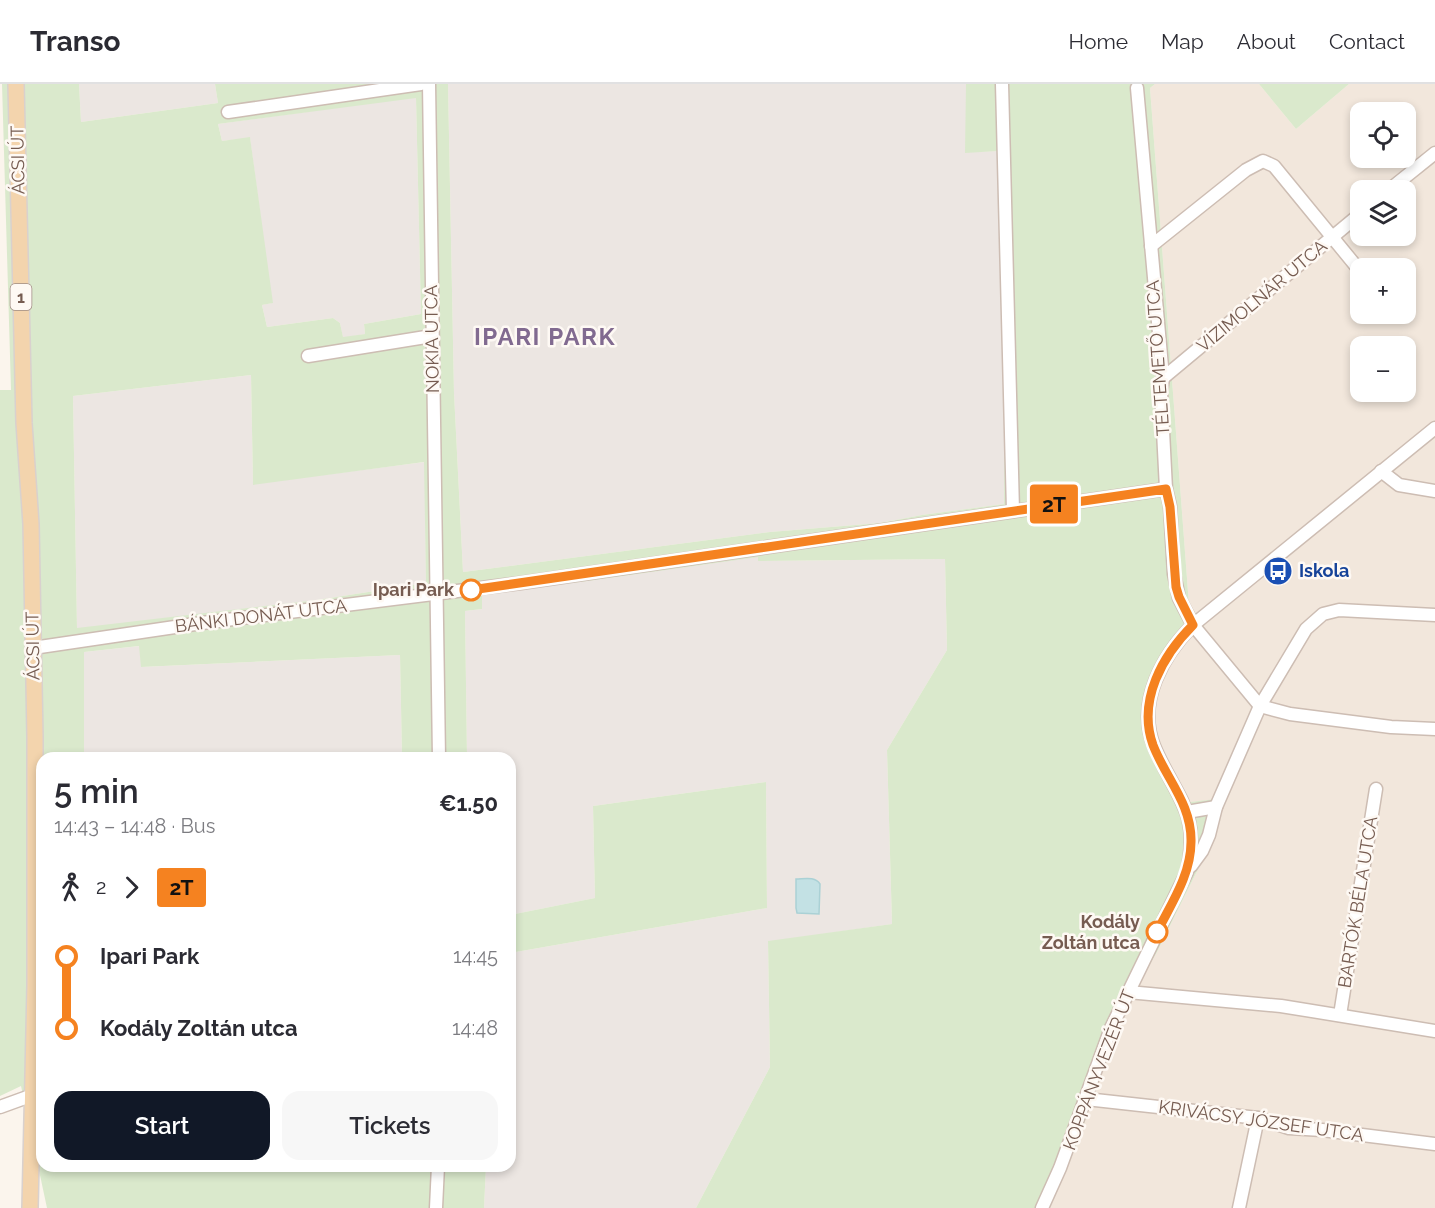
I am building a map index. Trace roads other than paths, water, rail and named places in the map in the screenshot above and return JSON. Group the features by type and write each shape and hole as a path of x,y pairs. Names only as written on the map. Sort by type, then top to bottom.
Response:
{"main road":[{"name":"ÁCSI ÚT","path":"16,84 24,423 31,524 35,737 33,1095 30,1208"}],"street":[{"path":"228,112 421,84"},
{"name":"NOKIA UTCA","path":"429,84 439,752"},
{"path":"1002,84 1013,510"},
{"name":"TÉLTEMETŐ UTCA","path":"1137,88 1163,378 1161,392 1166,489 1170,507 1176,587 1193,625 1260,706"},
{"path":"1401,180 1435,153"},
{"path":"1151,246 1246,170 1263,161 1274,166 1350,258"},
{"name":"VÍZIMOLNÁR UTCA","path":"1163,378 1350,222"},
{"path":"308,356 432,336"},
{"name":"KOPPÁNYVEZÉR ÚT","path":"1042,1208 1060,1168 1111,1028 1187,872 1191,842 1187,812 1153,745 1149,718 1150,702 1161,667 1177,642 1193,625 1435,428"},
{"path":"1381,471 1399,485 1435,491"},
{"name":"BÁNKI DONÁT UTCA","path":"33,648 202,623 633,568 1166,489"},
{"path":"1187,872 1202,851 1215,819 1216,807 1260,706 1306,629 1323,614 1350,609 1435,615"},
{"path":"1260,706 1290,714 1391,727 1435,729"},
{"name":"BARTÓK BÉLA UTCA","path":"1340,1015 1376,789"},
{"path":"1187,812 1216,807"},
{"path":"1128,992 1281,1006 1435,1031"},
{"path":"0,1107 33,1095"},
{"name":"KRIVÁCSY JÓZSEF UTCA","path":"1086,1099 1258,1118 1289,1128 1435,1144"},
{"path":"1239,1208 1258,1118"},
{"path":"436,1208 438,1172"}],"water":[{"path":"796,879 812,879 820,884 819,914 797,913"}],"place":[{"name":"Iskola","path":"1278,571"},
{"name":"Ipari Park","path":"471,590"},
{"name":"Kodály Zoltán utca","path":"1157,932"}],"district":[{"name":"IPARI PARK","path":"545,337"}]}
